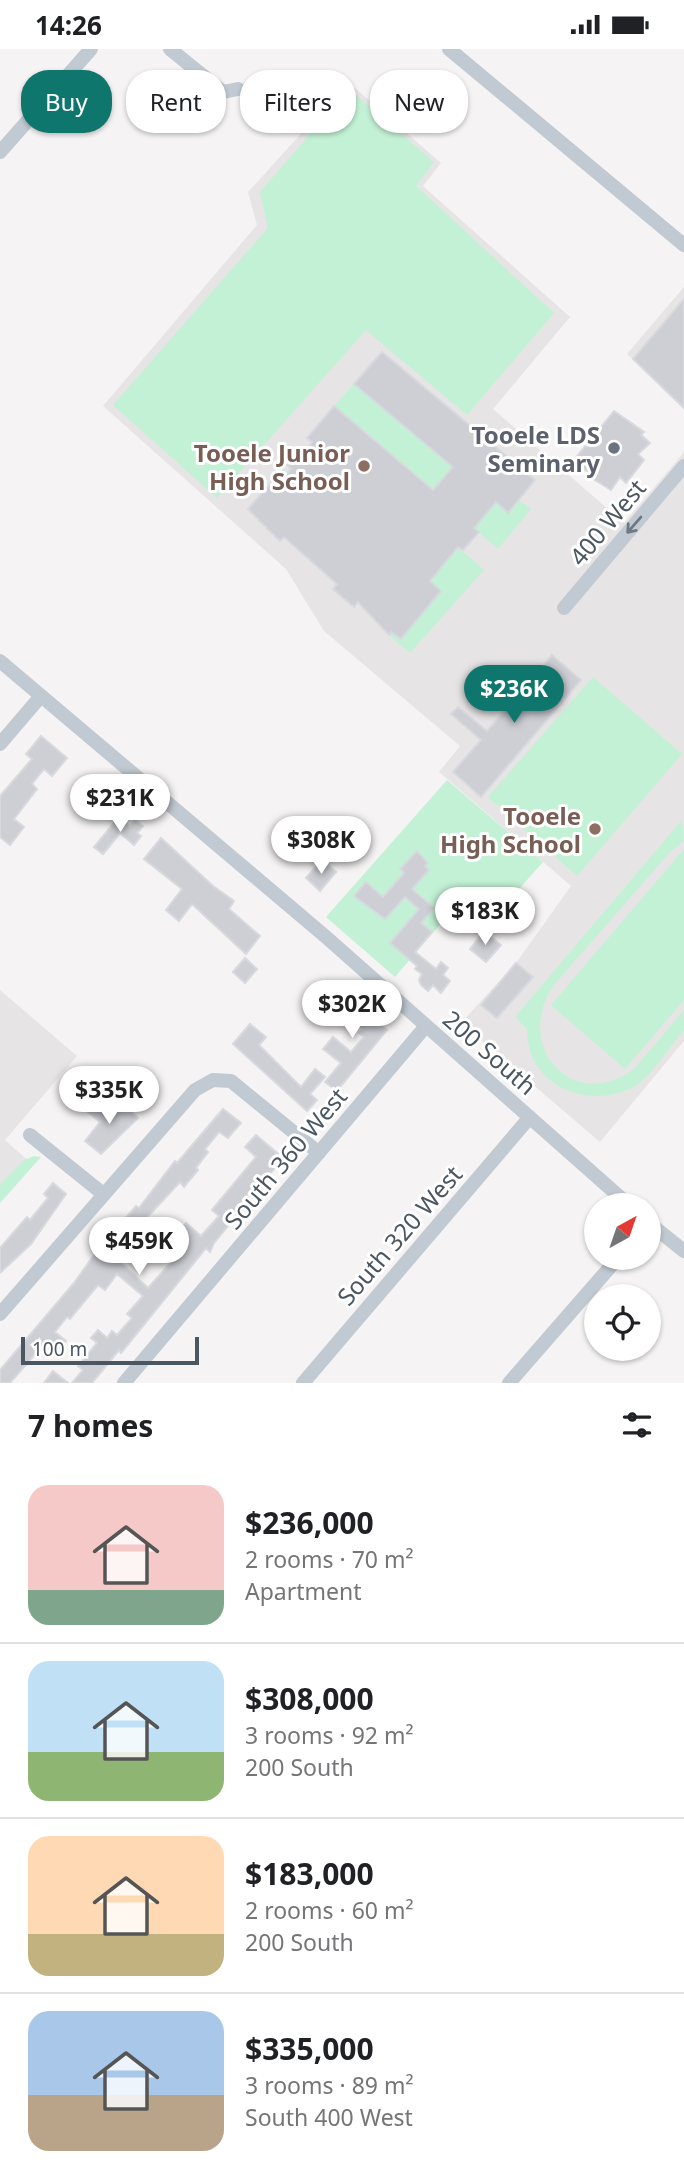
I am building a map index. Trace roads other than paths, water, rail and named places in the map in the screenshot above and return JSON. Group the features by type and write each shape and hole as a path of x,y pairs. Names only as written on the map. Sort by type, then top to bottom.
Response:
{"street":[{"path":"0,152 91,49"},
{"path":"170,49 223,92 237,89"},
{"path":"450,49 684,245"},
{"name":"400 West","path":"564,608 681,469"},
{"name":"200 South","path":"0,661 326,937 615,1193"},
{"path":"0,744 41,696"},
{"name":"South 360 West","path":"124,1383 426,1026"},
{"path":"0,1314 102,1193 195,1090 213,1080 231,1081 319,1153"},
{"name":"South 320 West","path":"303,1383 530,1117"},
{"path":"30,1135 102,1193"},
{"path":"662,1233 684,1251"},
{"path":"509,1383 607,1271"}],"place":[{"name":"Tooele LDS Seminary","path":"614,448"},
{"name":"Tooele Junior High School","path":"364,466"},
{"name":"Tooele High School","path":"595,829"}]}
